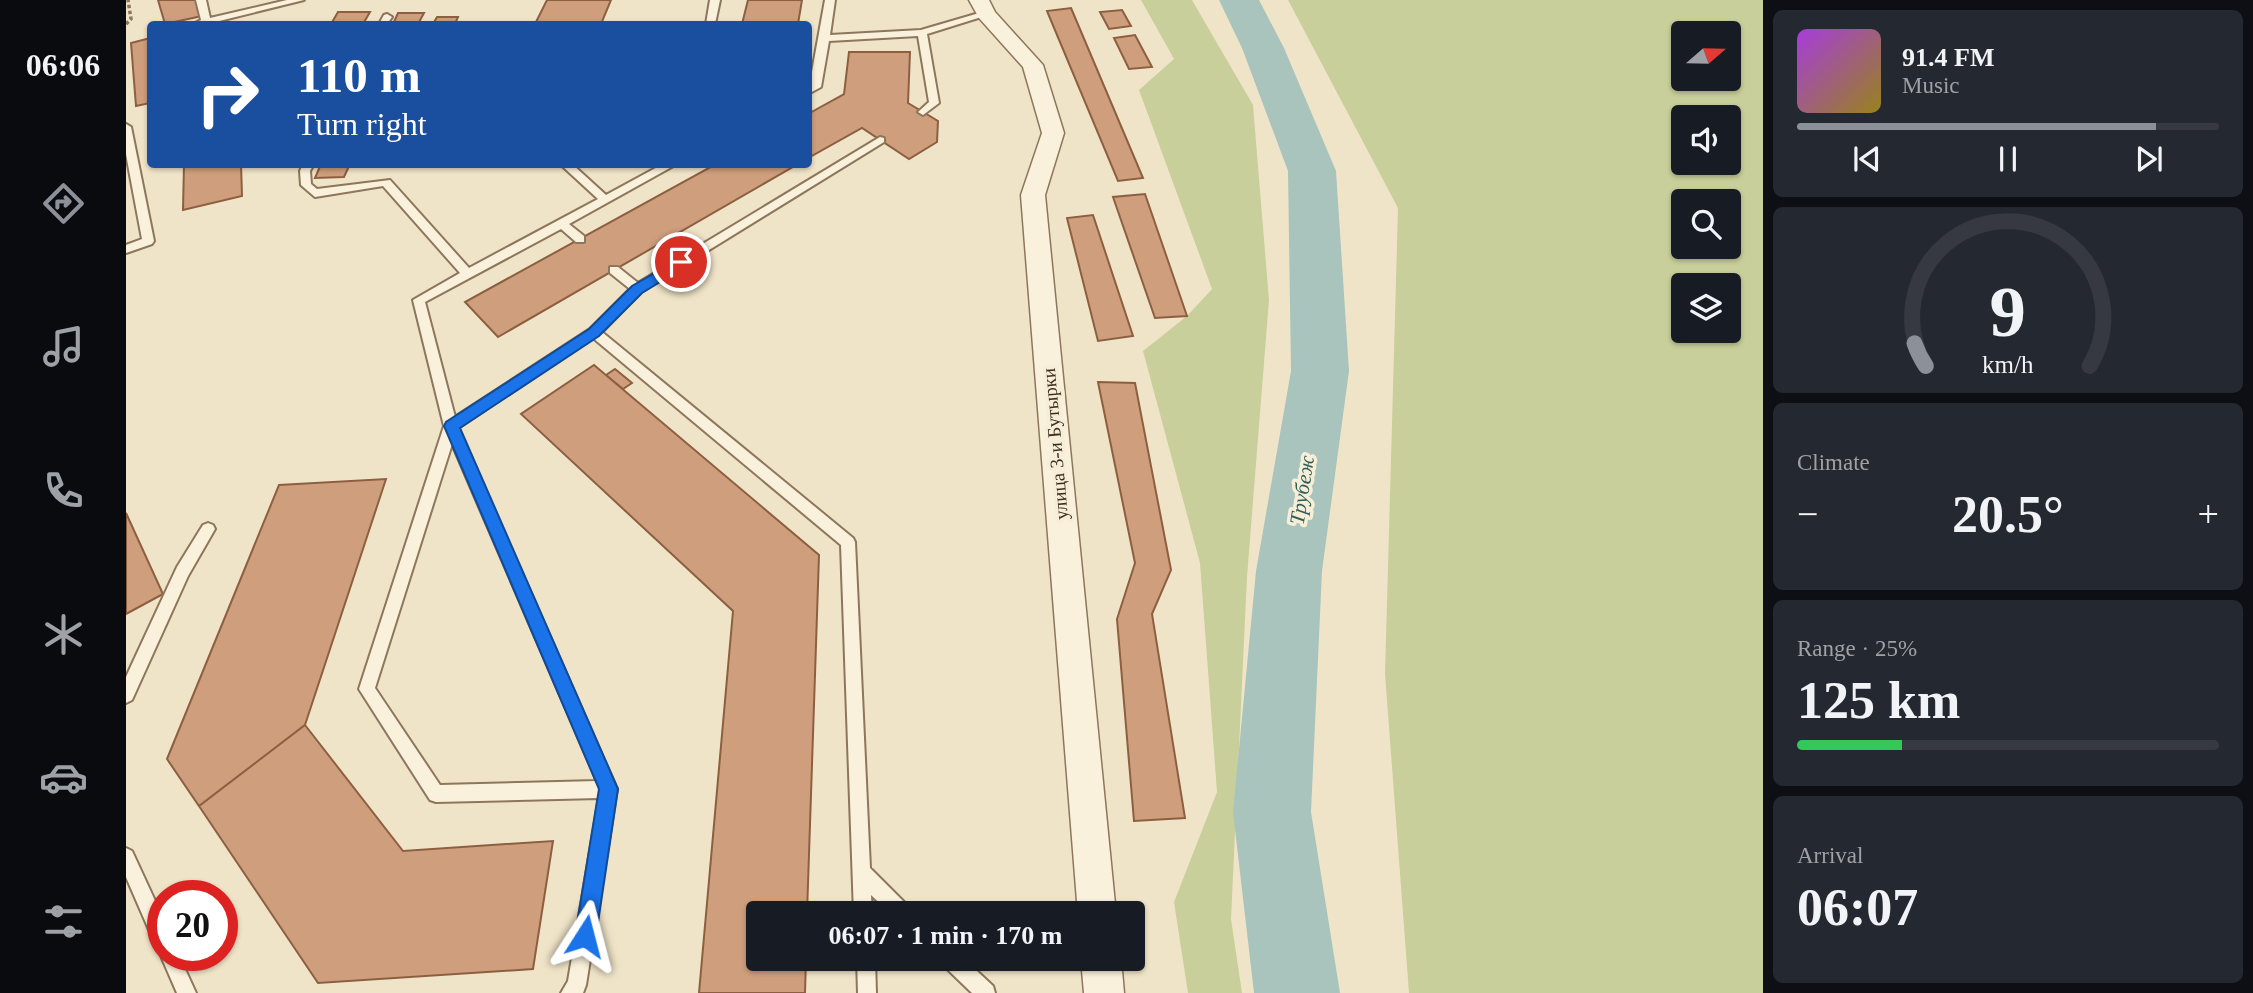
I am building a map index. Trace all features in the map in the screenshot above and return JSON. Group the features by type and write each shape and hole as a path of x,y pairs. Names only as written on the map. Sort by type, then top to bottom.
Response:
{"street":[{"name":"улица 3-и Бутырки","path":"983,7 1033,65 1053,133 1033,195 1096,901"},
{"path":"1102,971 1104,993"}],"lane":[{"path":"201,0 202,21"},
{"path":"210,21 299,0"},
{"path":"712,21 715,0"},
{"path":"812,90 816,87 830,0"},
{"path":"825,38 922,33 983,7"},
{"path":"922,33 934,103 923,112"},
{"path":"812,51 823,51"},
{"path":"126,127 148,241 126,249"},
{"path":"609,789 436,794 367,689 452,426 594,332 637,289 880,140"},
{"path":"307,168 306,185 315,193 386,182 468,274"},
{"path":"570,168 606,200"},
{"path":"570,993 577,985 609,789 452,426 419,300 665,168"},
{"path":"562,223 580,239"},
{"path":"614,270 637,289"},
{"path":"594,332 848,541 863,901"},
{"path":"126,695 182,572 208,529"},
{"path":"126,857 147,904"},
{"path":"862,873 891,901"},
{"path":"177,971 187,993"},
{"path":"866,971 867,993"},
{"path":"963,971 986,993"}],"path":[{"path":"126,24 131,19 128,0"}],"green space":[{"path":"1141,0 1192,0 1253,105 1269,300 1247,577 1231,919 1242,993 1188,993 1174,902 1217,792 1200,563 1143,351 1187,316 1212,289 1139,90 1174,59"},
{"path":"1288,0 1763,0 1763,993 1409,993 1385,674 1398,208"}],"building":[{"path":"158,0 196,0 202,16 179,21 164,21"},
{"path":"547,0 611,0 602,21 536,21"},
{"path":"748,0 802,0 798,21 743,21"},
{"path":"1071,8 1143,178 1118,181 1047,11"},
{"path":"1122,10 1131,26 1109,29 1100,12"},
{"path":"338,12 370,12 365,21 333,21"},
{"path":"398,13 424,13 420,21 394,21"},
{"path":"437,17 458,17 456,21 435,21"},
{"path":"1135,35 1152,67 1129,69 1114,38"},
{"path":"147,39 147,104 136,106 131,43"},
{"path":"849,52 910,52 908,103 938,121 937,142 909,159 862,128 812,156 812,112 844,94"},
{"path":"184,168 241,168 242,196 183,210"},
{"path":"319,168 348,168 344,177 315,178"},
{"path":"709,168 791,168 498,337 465,302"},
{"path":"1145,194 1187,316 1155,318 1113,197"},
{"path":"1093,215 1133,336 1098,341 1067,218"},
{"path":"594,365 819,555 807,901 746,901 746,971 806,971 805,993 699,993 733,611 521,414"},
{"path":"615,369 632,383 623,389 606,375"},
{"path":"1098,382 1135,383 1171,570 1152,614 1185,818 1134,821 1117,619 1135,563"},
{"path":"386,479 305,725 199,806 167,759 279,485"},
{"path":"126,513 163,594 126,614"},
{"path":"305,725 403,851 553,841 533,969 318,983 199,806"}],"waterway":[{"name":"Трубеж","path":"1239,0 1263,48 1312,171 1320,371 1289,571 1272,812 1297,993"}],"route":[{"path":"585,936 609,789 452,426 594,332 637,289 681,262"}]}
